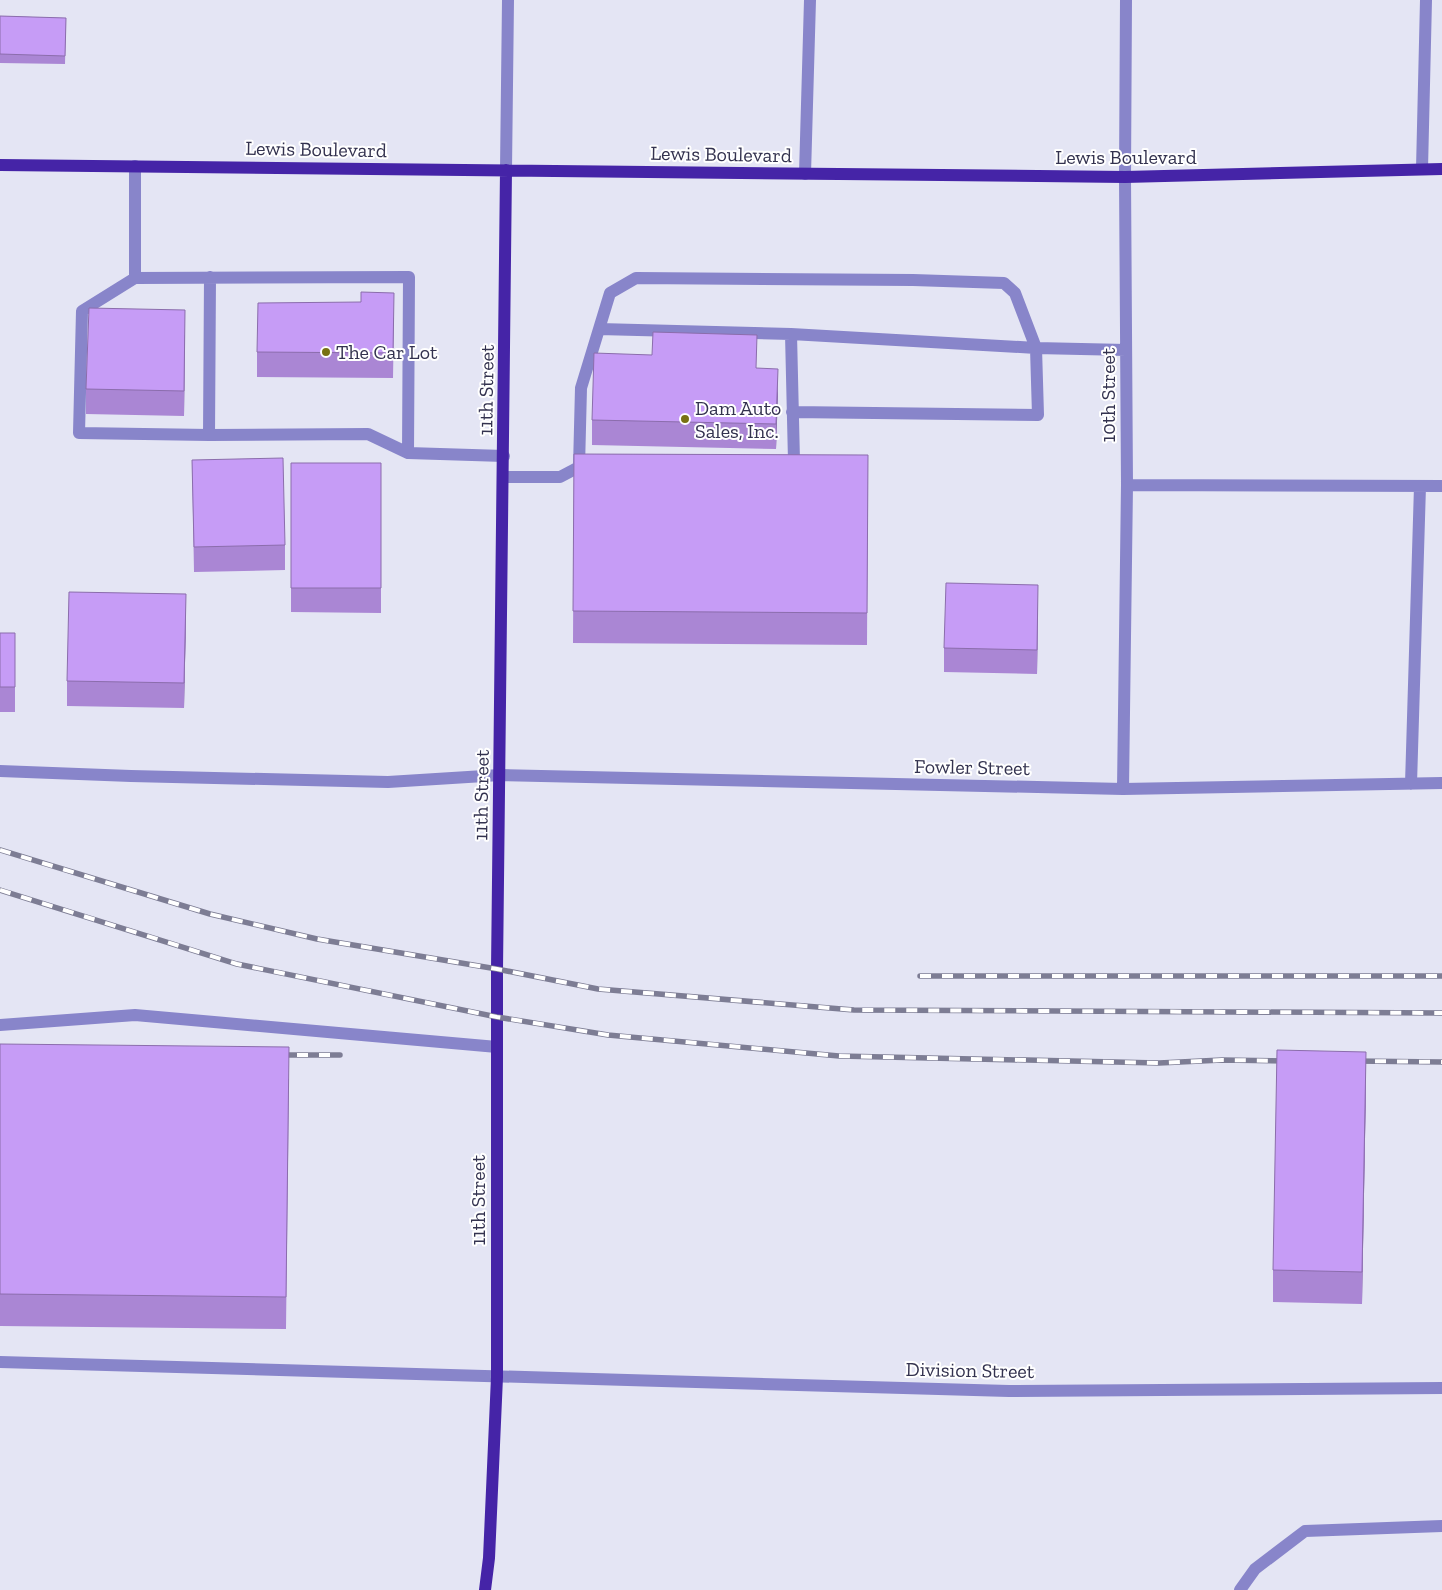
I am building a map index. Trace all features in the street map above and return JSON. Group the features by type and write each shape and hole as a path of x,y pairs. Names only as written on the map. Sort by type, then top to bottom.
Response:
{"main road":[{"name":"Lewis Boulevard","path":"0,165 1125,177 1442,170"},
{"name":"11th Street","path":"485,1590 489,1558 496,1377 497,1047 506,170"}],"street":[{"name":"11th Street","path":"506,170 508,0"},
{"path":"805,174 810,0"},
{"name":"10th Street","path":"1123,789 1128,486 1125,177 1126,0"},
{"path":"1422,169 1426,0"},
{"path":"135,166 135,278"},
{"path":"209,435 210,277"},
{"path":"408,453 409,277 135,278 82,311 79,433 209,435 368,434 408,453 504,456"},
{"path":"579,467 581,388 610,293 636,278 903,280 1004,283 1015,293 1036,348 1038,415 792,412"},
{"path":"599,329 791,334 1036,348 1126,350"},
{"path":"774,462 794,461 791,334"},
{"path":"503,477 560,477 579,467 597,465"},
{"path":"1128,486 1442,486"},
{"path":"1411,784 1420,486"},
{"name":"Fowler Street","path":"0,771 388,782 500,776 1123,789 1442,783"},
{"path":"0,1025 135,1015 497,1047"},
{"name":"Division Street","path":"0,1362 436,1373 496,1377 1009,1391 1442,1388"},
{"path":"1240,1590 1255,1569 1305,1531 1442,1526"}],"building":[{"path":"0,16 66,18 65,56 0,54"},
{"path":"361,292 394,293 393,353 257,352 258,303 361,302"},
{"path":"89,308 185,310 184,391 86,389"},
{"name":"Dam Auto Sales, Inc.","path":"653,332 757,335 756,368 778,369 776,424 592,420 594,353 652,355"},
{"path":"574,454 868,455 867,613 573,611"},
{"path":"283,458 285,545 194,547 192,460"},
{"path":"291,463 381,463 381,588 291,588"},
{"path":"946,583 1038,585 1037,650 944,648"},
{"path":"69,592 186,594 184,683 67,681"},
{"path":"0,633 15,633 15,687 0,687"},
{"path":"0,1044 289,1047 286,1297 0,1294"},
{"path":"1277,1050 1366,1052 1362,1272 1273,1270"}],"railway":[{"path":"0,850 210,914 317,939 497,969 598,989 854,1010 1442,1013"},
{"path":"0,890 237,964 497,1017 608,1035 839,1056 1159,1063 1222,1060 1291,1061"},
{"path":"920,976 1442,976"},
{"path":"275,1055 340,1055"},
{"path":"1353,1061 1442,1062"}],"place":[{"name":"The Car Lot","path":"326,352"},
{"name":"Dam Auto Sales, Inc.","path":"685,419"}]}
